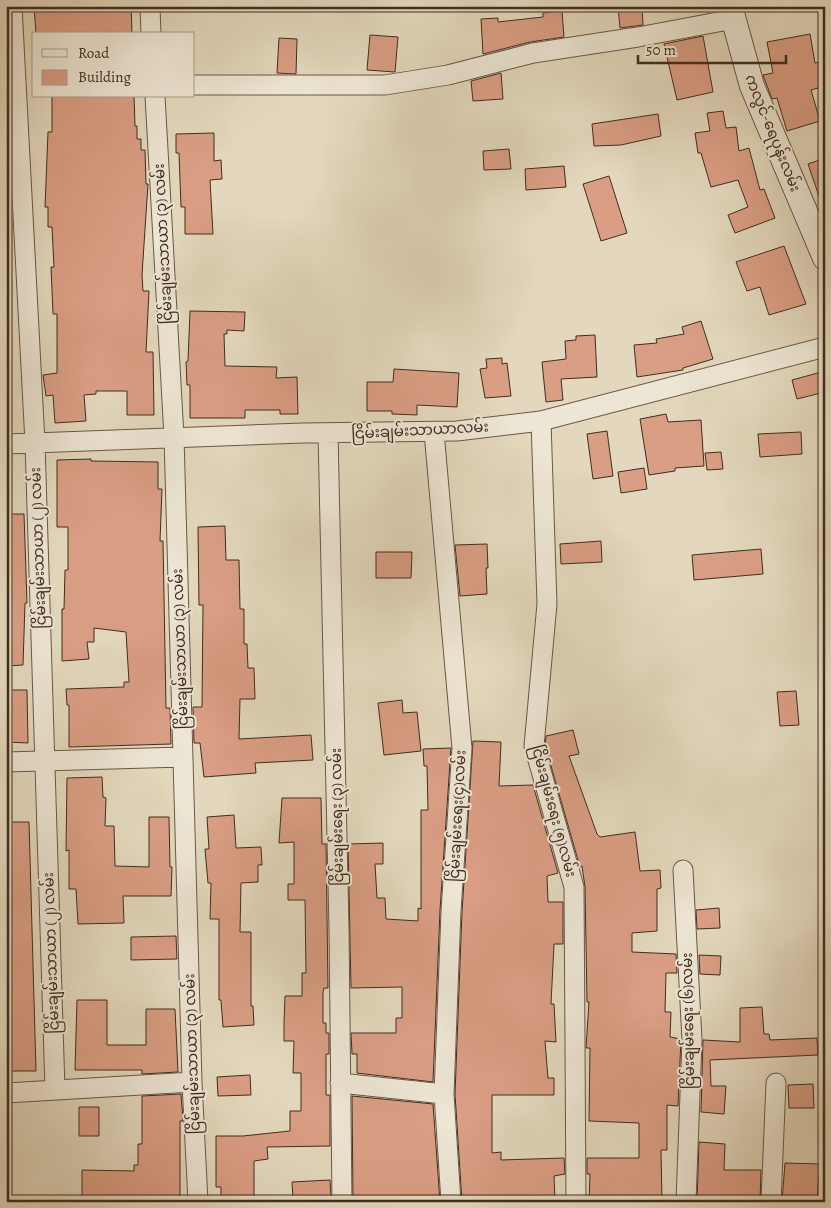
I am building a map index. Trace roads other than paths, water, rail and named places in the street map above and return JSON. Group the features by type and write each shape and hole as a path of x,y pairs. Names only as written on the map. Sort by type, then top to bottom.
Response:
{"street":[{"name":"ငြိမ်းချမ်းသာယာ (၂) လမ်း","path":"12,6 35,443 55,1090"},
{"path":"150,8 151,32"},
{"path":"195,85 385,85 448,75 533,53 638,37 732,13"},
{"name":"ကလွင်-ရေပုန်းလမ်း","path":"732,13 752,86 825,258"},
{"name":"ငြိမ်းချမ်းသာယာ (၃) လမ်း","path":"155,98 174,437 192,1082 198,1202"},
{"name":"ငြိမ်းချမ်းသာယာလမ်း","path":"6,444 174,437 457,431 541,421 825,348"},
{"name":"ငြိမ်းချမ်းရေး (၅)လမ်း","path":"541,421 547,604 534,746 574,887 576,1202"},
{"name":"ငြိမ်းချမ်းရေး(၄)လမ်း","path":"434,432 462,748 452,902 444,1094 451,1202"},
{"name":"ငြိမ်းချမ်းရေး (၃) လမ်း","path":"328,433 339,928 342,1202"},
{"path":"6,762 183,757"},
{"name":"ငြိမ်းချမ်းရေး (၆)လမ်း","path":"683,870 692,1040 686,1202"},
{"path":"6,1093 192,1082"},
{"path":"340,1083 444,1094"},
{"path":"772,1202 776,1083"}]}
